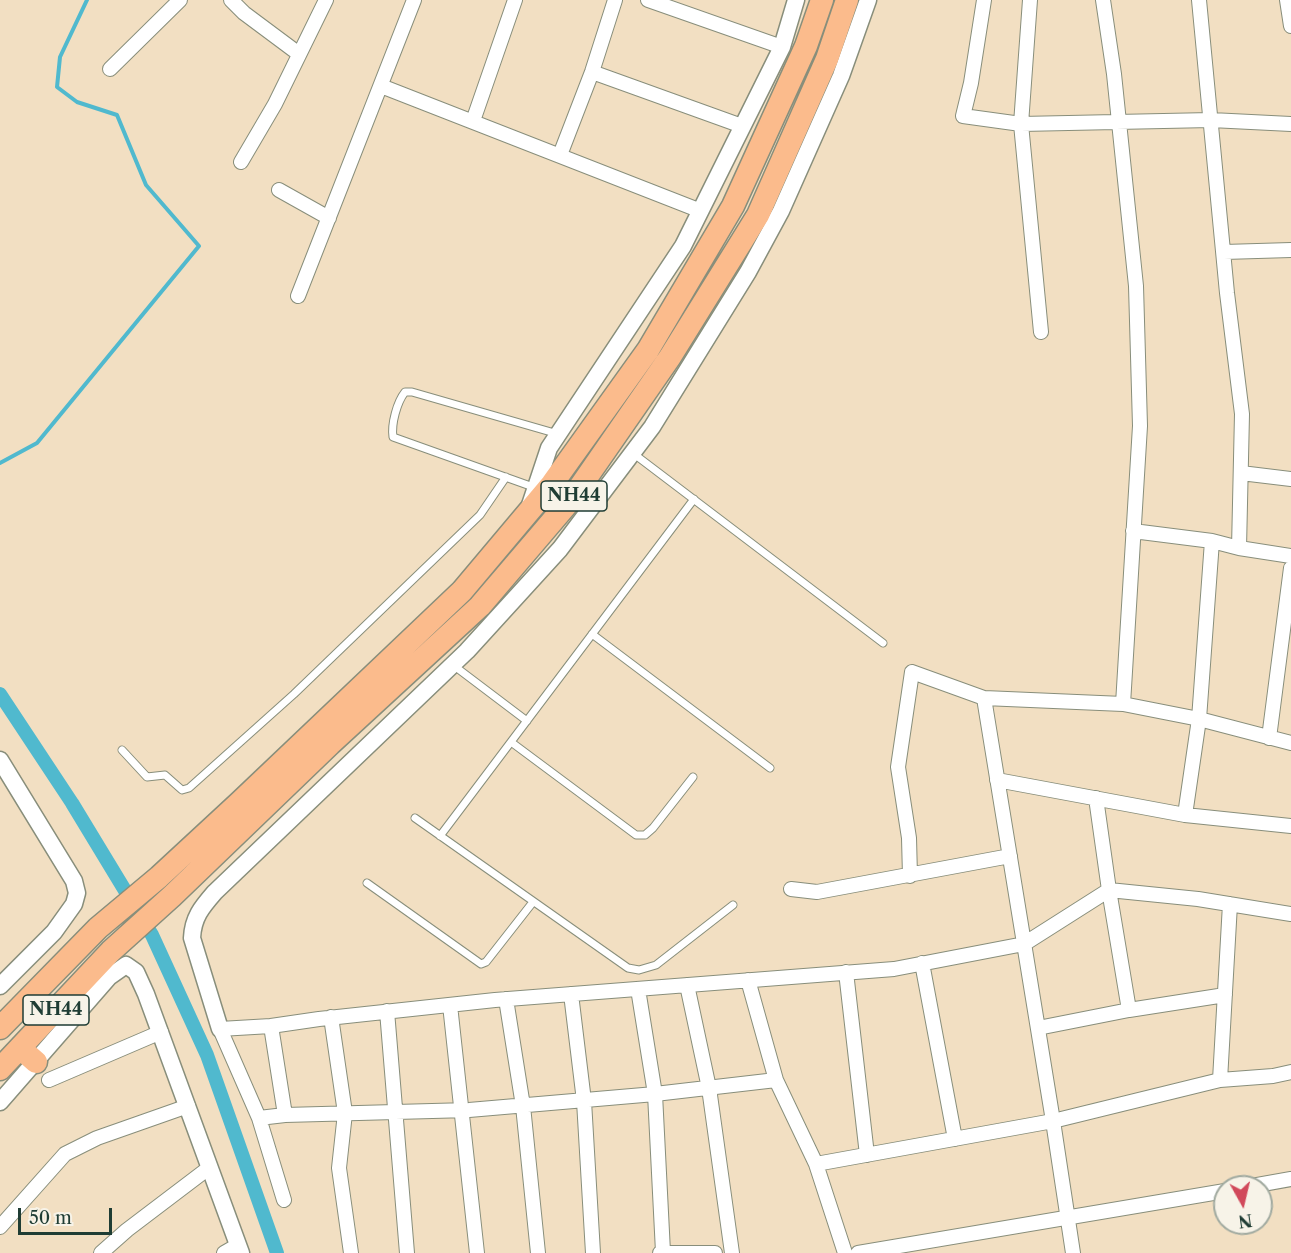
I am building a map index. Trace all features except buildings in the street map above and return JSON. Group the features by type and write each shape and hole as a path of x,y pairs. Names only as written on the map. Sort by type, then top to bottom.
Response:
{"highway":[{"name":"NH44","path":"0,1028 98,928 159,877 462,591 552,484 648,350 733,206 806,46 822,0"},
{"name":"NH44","path":"0,1069 35,1063 111,951 480,606 573,497 670,357 758,215 826,59 847,0"},
{"path":"0,1002 23,1005"}],"street":[{"path":"110,69 180,0"},
{"path":"231,0 244,13 299,54"},
{"path":"241,162 275,104 326,0"},
{"path":"298,296 414,0"},
{"path":"472,122 515,0"},
{"path":"561,155 592,72 615,0"},
{"path":"648,0 782,46"},
{"path":"526,514 549,448 683,246 782,46 796,0"},
{"path":"284,1200 259,1118 220,1029 192,938 197,914 215,892 453,665 560,549 633,453 652,427 742,282 781,211 841,76 868,0"},
{"path":"984,0 971,83 963,116 1020,124 1211,120 1291,124"},
{"path":"1030,0 1020,124 1041,332"},
{"path":"1103,0 1114,74 1136,286 1140,426 1123,704"},
{"path":"1199,0 1242,414 1239,548"},
{"path":"1287,0 1291,26"},
{"path":"592,72 742,126"},
{"path":"381,86 701,211"},
{"path":"279,190 329,218"},
{"path":"1224,252 1291,250"},
{"path":"1241,473 1291,479"},
{"path":"1133,531 1212,541 1239,548 1291,556"},
{"path":"1185,815 1199,719 1212,541"},
{"path":"1269,738 1291,568"},
{"path":"909,876 909,838 898,767 912,672 984,698 1123,704 1199,719 1291,743"},
{"path":"984,698 1073,1253"},
{"path":"0,760 75,881 78,893 74,904 54,932 0,986"},
{"path":"997,780 1185,815 1291,826"},
{"path":"1096,798 1108,890 1129,1010"},
{"path":"791,889 817,892 1010,856"},
{"path":"220,1029 271,1026 331,1017 506,999 894,969 1024,944 1108,890 1139,892 1291,914"},
{"path":"1220,1080 1230,904"},
{"path":"922,963 955,1139"},
{"path":"0,1102 109,977 126,965 136,972 161,1032 210,1167 235,1250"},
{"path":"846,972 867,1155"},
{"path":"748,980 776,1080 816,1164 845,1253"},
{"path":"687,985 709,1088 732,1253"},
{"path":"639,988 655,1094 662,1253 715,1253"},
{"path":"571,994 584,1101 593,1253"},
{"path":"1038,1028 1129,1010 1225,995"},
{"path":"506,999 523,1106 537,1253"},
{"path":"450,1005 477,1253"},
{"path":"387,1011 407,1253"},
{"path":"331,1017 345,1113 339,1168 351,1253"},
{"path":"271,1026 285,1115"},
{"path":"35,1063 161,1032"},
{"path":"816,1164 1053,1121 1220,1080 1273,1076 1291,1072"},
{"path":"259,1118 285,1115 461,1111 584,1101 776,1080"},
{"path":"0,1227 65,1154 97,1138 188,1106"},
{"path":"101,1253 127,1230 210,1167"},
{"path":"1273,1182 1291,1179"},
{"path":"858,1253 1213,1193"}],"lane":[{"path":"536,488 393,437 392,429 401,397 405,392 412,392 559,434"},
{"path":"633,453 883,643"},
{"path":"122,750 147,777 165,775 182,790 187,790 294,694 480,515 506,477"},
{"path":"440,837 694,499"},
{"path":"592,634 770,768"},
{"path":"453,665 527,721"},
{"path":"511,742 636,835 645,835 653,828 693,777"},
{"path":"415,818 628,968 639,970 656,965 733,905"},
{"path":"367,883 480,964 486,962 533,902"}],"waterway":[{"path":"0,463 37,443 199,246 146,185 117,115 77,102 57,87 60,57 87,0"},
{"path":"0,694 72,803 152,935 207,1055 277,1253"}]}
